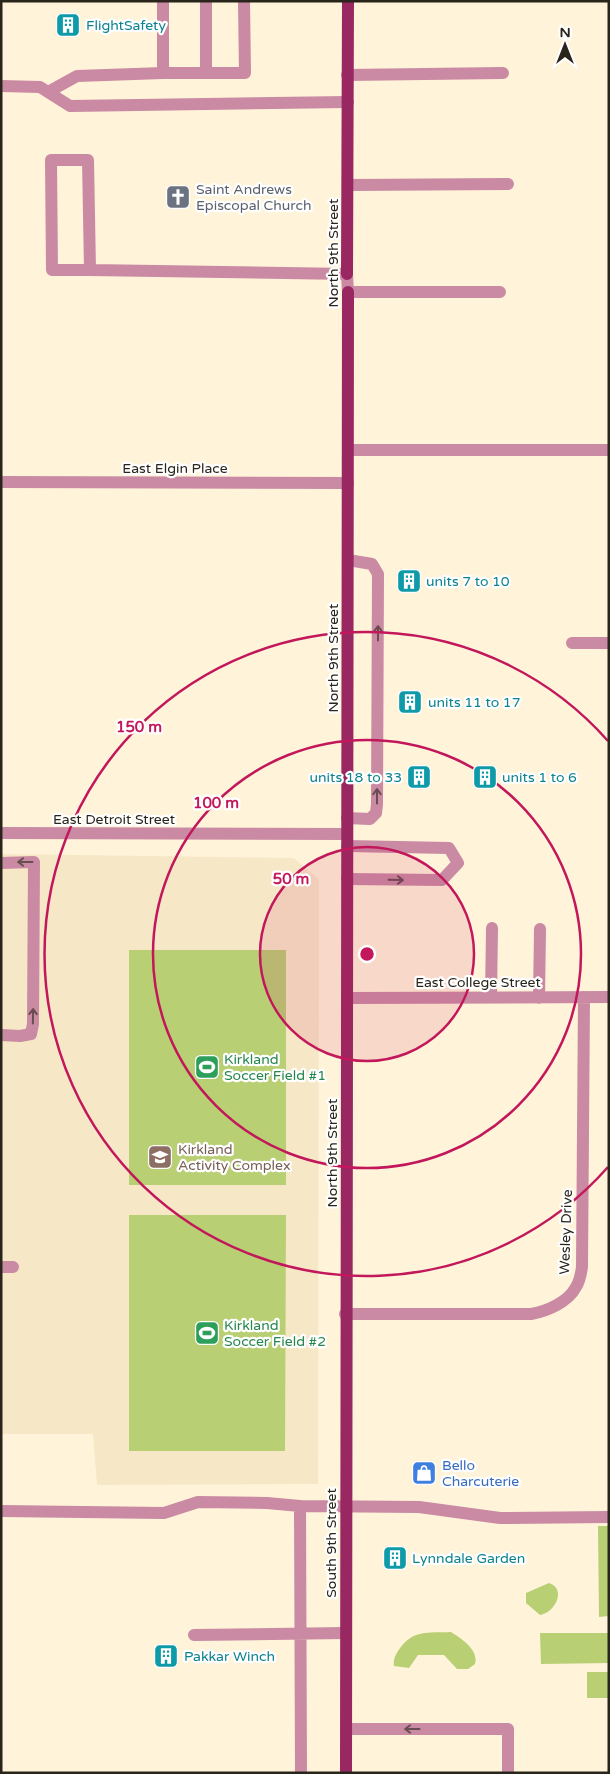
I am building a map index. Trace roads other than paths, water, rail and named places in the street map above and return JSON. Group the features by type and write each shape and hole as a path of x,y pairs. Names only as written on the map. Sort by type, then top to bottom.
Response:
{"main road":[{"name":"North 9th Street","path":"347,274 348,1"},
{"name":"North 9th Street","path":"346,1314 348,292"},
{"name":"South 9th Street","path":"346,1314 346,1773"}],"street":[{"path":"163,1 163,73"},
{"path":"206,1 206,72"},
{"path":"48,92 77,76 206,72 245,73 244,1"},
{"path":"347,75 503,73"},
{"path":"1,86 40,86 70,106 348,102"},
{"path":"90,270 88,160 51,160 52,270 347,274"},
{"path":"348,185 508,184"},
{"name":"North 9th Street","path":"347,274 348,292"},
{"path":"348,292 500,292"},
{"path":"348,450 609,450"},
{"name":"East Elgin Place","path":"1,482 348,483"},
{"path":"347,818 370,819 376,813 378,574 372,564 348,560"},
{"path":"572,643 609,642"},
{"name":"East Detroit Street","path":"1,833 347,840 449,848 458,863 442,880 347,879"},
{"path":"1,863 34,862 33,1024 31,1034 20,1036 1,1035"},
{"path":"491,997 492,928"},
{"path":"538,998 540,929"},
{"name":"Wesley Drive","path":"346,1314 531,1314 541,1312 562,1302 576,1288 582,1267 584,997"},
{"name":"East College Street","path":"347,998 609,997"},
{"path":"1,1511 164,1513 198,1502 267,1503 300,1506 419,1507 500,1518 609,1517"},
{"path":"300,1506 301,1773"},
{"path":"194,1635 346,1633"},
{"path":"346,1729 508,1729 508,1773"}],"place":[{"name":"FlightSafety","path":"68,25"},
{"name":"Saint Andrews Episcopal Church","path":"178,197"},
{"name":"units 7 to 10","path":"409,581"},
{"name":"units 11 to 17","path":"410,702"},
{"name":"units 18 to 33","path":"419,777"},
{"name":"units 1 to 6","path":"485,777"},
{"name":"Kirkland Soccer Field #1","path":"207,1067"},
{"name":"Kirkland Activity Complex","path":"160,1157"},
{"name":"Kirkland Soccer Field #2","path":"207,1333"},
{"name":"Bello Charcuterie","path":"424,1473"},
{"name":"Lynndale Garden","path":"395,1558"},
{"name":"Pakkar Winch","path":"166,1656"}]}
